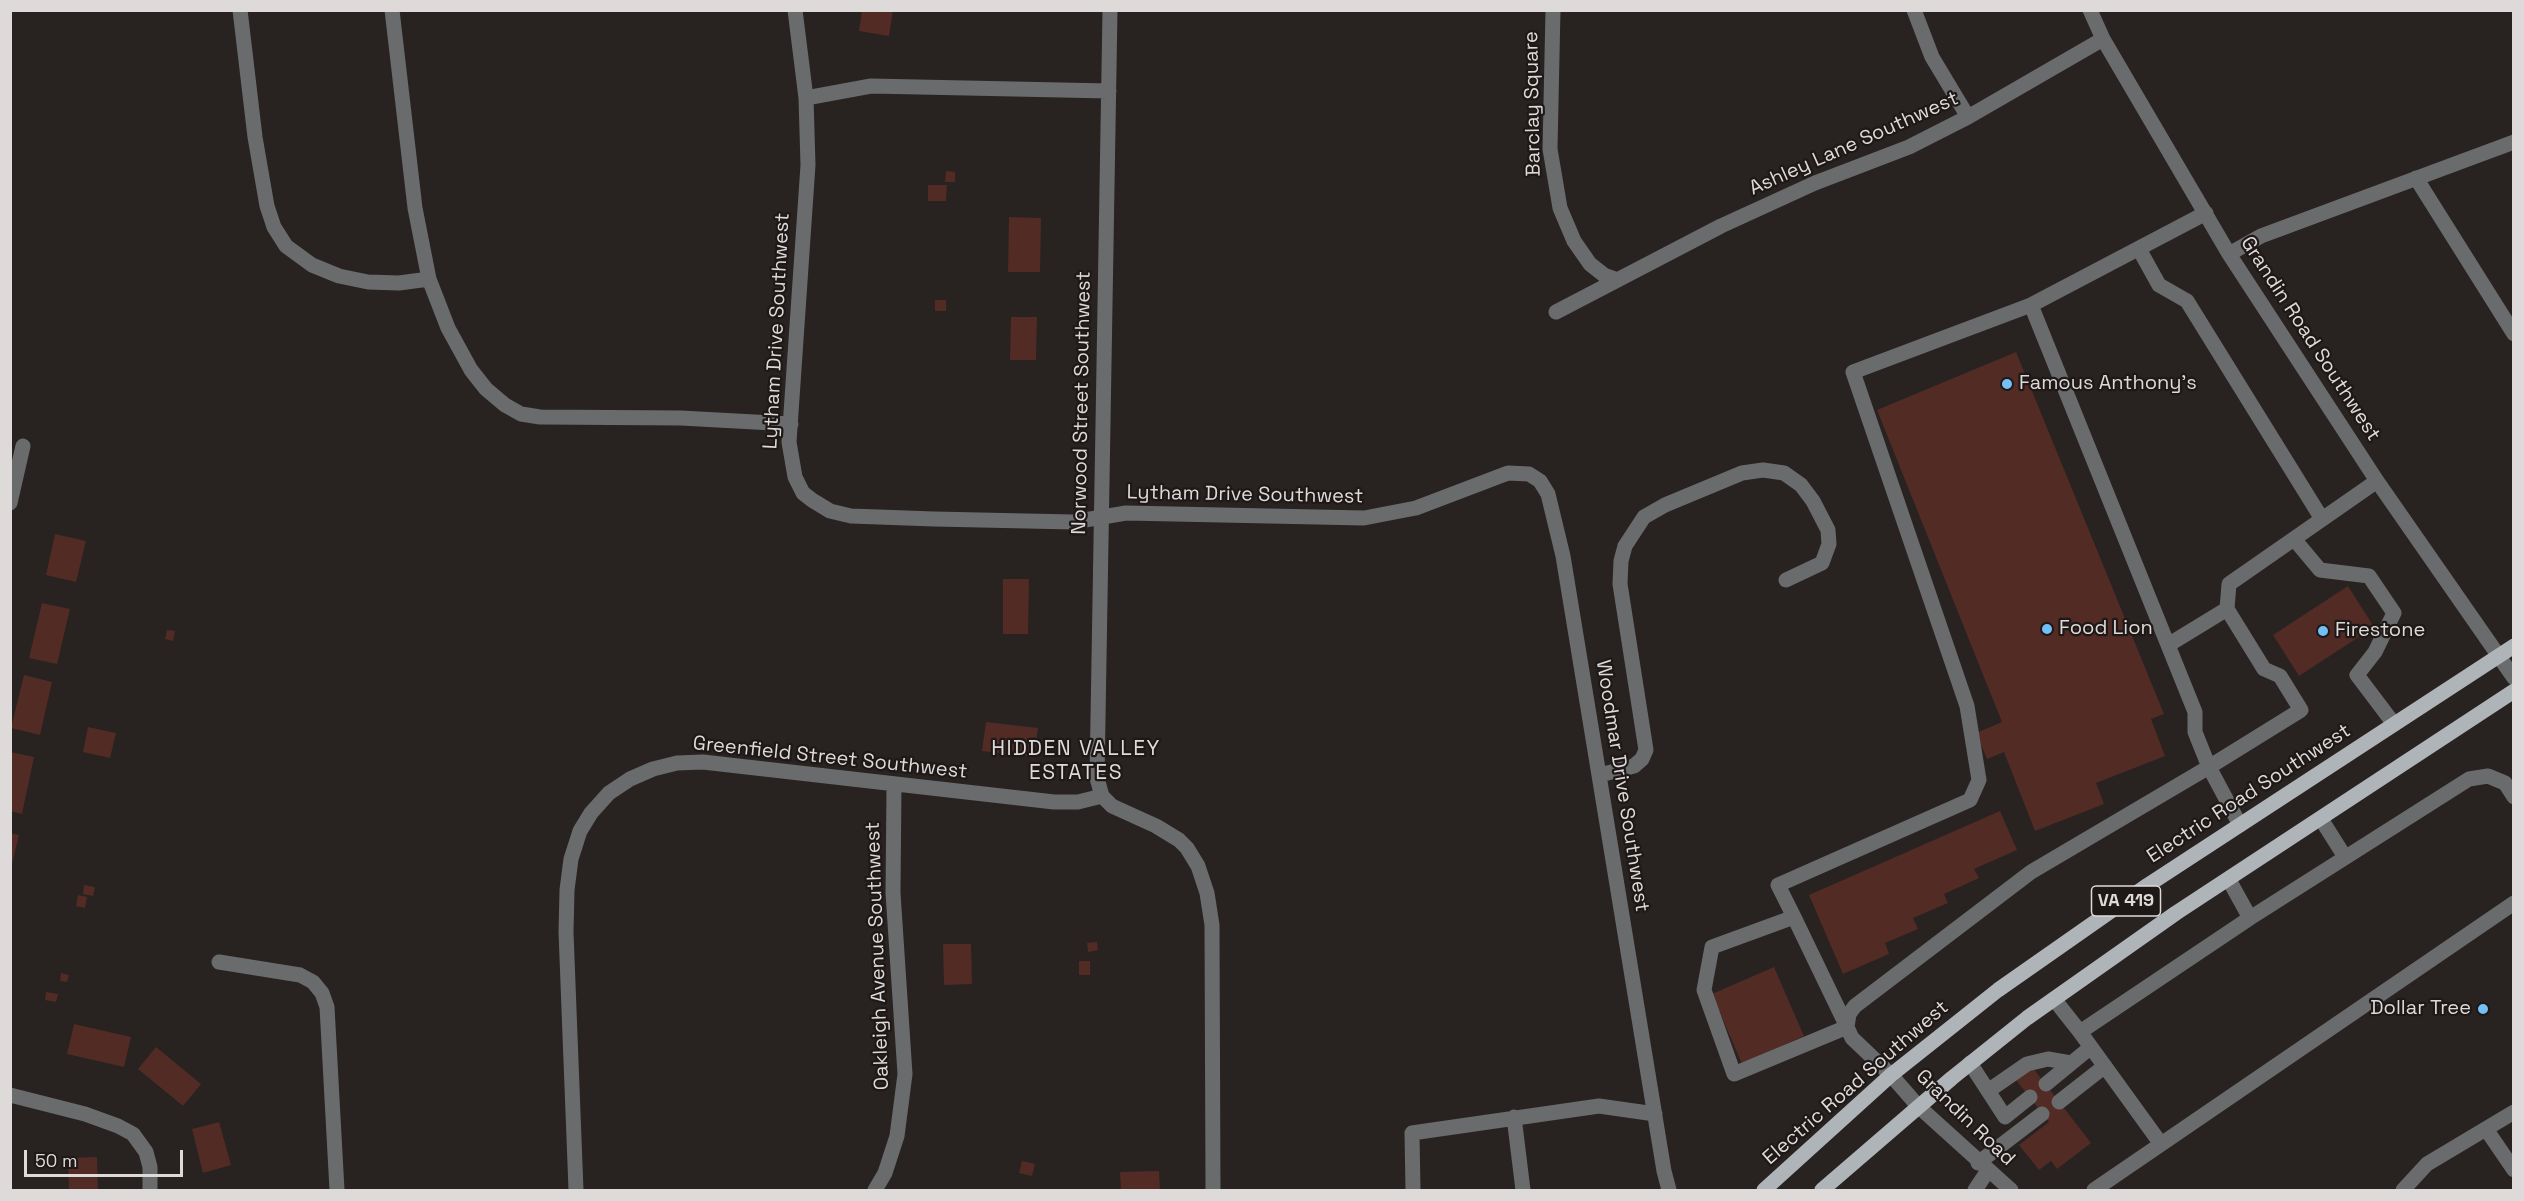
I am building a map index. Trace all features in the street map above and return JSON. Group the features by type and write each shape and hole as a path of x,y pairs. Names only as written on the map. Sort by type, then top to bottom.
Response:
{"main road":[{"name":"Electric Road Southwest","path":"1764,1191 1891,1075 1998,990 2240,825 2514,646"},
{"name":"VA 419","path":"1822,1191 1918,1106 2054,999 2176,913 2514,691"}],"street":[{"path":"240,10 255,137 267,206 274,227 286,246 312,265 339,276 368,282 399,284 429,279"},
{"path":"392,10 415,208 429,279 448,328 471,370 486,389 505,405 521,414 540,417 681,418 791,424"},
{"name":"Lytham Drive Southwest","path":"795,10 806,98 808,165 790,453 795,477 804,493 830,511 851,516 1073,522 1126,513 1364,518 1416,508 1454,493"},
{"name":"Norwood Street Southwest","path":"1102,795 1097,778 1110,10"},
{"name":"Barclay Square","path":"1553,10 1550,148 1560,208 1574,241 1590,264 1604,275 1618,280"},
{"path":"1914,10 1932,57 1968,117"},
{"name":"Grandin Road Southwest","path":"2090,10 2103,39 2229,254 2377,481 2514,678"},
{"name":"Ashley Lane Southwest","path":"1556,312 1721,226 1815,183 1909,147 1968,117 2103,39"},
{"path":"806,98 871,86 1109,91"},
{"path":"2229,254 2261,236 2514,142"},
{"path":"2416,178 2514,334"},
{"path":"2206,213 2031,305 2195,712 2195,732 2209,767 2240,825"},
{"path":"2139,249 2159,285 2187,301 2322,519"},
{"name":"Grandin Road","path":"2010,1191 1918,1106 1891,1075 1852,1038 1778,885 1970,800 1979,780 1967,706 1853,372 2031,305"},
{"path":"10,503 23,446"},
{"path":"1600,775 1634,766 1642,759 1646,750 1620,584 1621,561 1625,546 1644,517 1665,505 1743,473 1763,470 1784,473 1801,485 1814,501 1828,530 1829,544 1822,563 1786,580"},
{"name":"Woodmar Drive Southwest","path":"1454,493 1516,472 1529,474 1540,481 1548,494 1563,556 1654,1114 1669,1191"},
{"path":"1794,917 1712,947 1704,990 1734,1074 1847,1027 1849,1014 1855,1006 1987,903 2066,851 2301,710 2280,676 2264,669 2227,609 2229,584 2377,481"},
{"path":"2294,539 2320,570 2368,576 2394,613 2375,652 2357,675 2394,724"},
{"path":"2168,645 2227,609"},
{"name":"Greenfield Street Southwest","path":"576,1191 566,932 567,890 571,859 580,831 591,813 609,793 630,779 653,769 677,763 703,762 894,786 1054,802 1078,802 1102,795"},
{"path":"2080,1032 2250,918 2469,779 2488,776 2505,783 2514,797"},
{"name":"Oakleigh Avenue Southwest","path":"875,1191 885,1173 897,1136 906,1074 893,893 894,786"},
{"path":"1102,795 1112,806 1179,840 1198,866 1207,893 1212,925 1213,1191"},
{"path":"2321,819 2345,857"},
{"path":"2229,880 2250,918"},
{"path":"2094,1191 2514,903"},
{"path":"219,962 300,975 313,982 322,993 327,1007 337,1191"},
{"path":"2054,999 2161,1144"},
{"path":"2046,1084 2091,1047"},
{"path":"1988,1090 2027,1064 2048,1059 2071,1063"},
{"path":"1970,1063 2017,1134"},
{"path":"2059,1102 2105,1066"},
{"path":"10,1095 85,1114 133,1134 146,1152 150,1167 150,1191"},
{"path":"2005,1117 2030,1097"},
{"path":"1413,1191 1412,1132 1599,1106 1654,1114"},
{"path":"2403,1191 2427,1164 2514,1112"},
{"path":"1975,1191 1983,1168 2017,1134 2043,1114"},
{"path":"1514,1117 1523,1191"},
{"path":"2486,1129 2514,1170"}],"building":[{"path":"862,10 893,10 889,36 859,31"},
{"path":"946,171 955,172 955,182 945,182"},
{"path":"928,185 947,185 946,201 928,201"},
{"path":"1009,217 1041,218 1040,272 1008,272"},
{"path":"935,300 946,300 946,311 935,311"},
{"path":"1011,317 1037,317 1036,360 1010,360"},
{"path":"2016,352 2164,714 2151,719 2165,756 2096,783 2104,804 2035,831 2004,752 1987,759 1976,733 2002,722 1877,410"},
{"path":"55,534 86,541 76,582 46,575"},
{"path":"1003,579 1029,579 1028,634 1003,634"},
{"name":"Firestone","path":"2348,586 2374,627 2299,676 2273,635"},
{"path":"42,603 70,609 57,664 29,658"},
{"path":"167,630 175,631 173,641 165,639"},
{"path":"24,675 52,682 40,735 11,728"},
{"path":"986,722 1038,728 1034,757 982,751"},
{"path":"88,727 116,733 110,758 83,752"},
{"path":"10,752 34,757 22,814 10,811"},
{"path":"2000,811 2017,850 1974,869 1979,878 1944,894 1948,903 1913,918 1918,929 1885,943 1889,954 1843,974 1809,895"},
{"path":"10,833 19,835 11,868 10,868"},
{"path":"84,885 95,887 93,896 83,894"},
{"path":"78,895 87,897 85,908 76,906"},
{"path":"1097,942 1098,950 1088,952 1087,943"},
{"path":"943,944 971,944 972,984 944,985"},
{"path":"1079,961 1090,961 1090,975 1079,975"},
{"path":"1774,967 1804,1036 1742,1064 1712,994"},
{"path":"61,973 69,975 67,982 60,981"},
{"path":"46,992 58,994 56,1002 45,1000"},
{"path":"74,1024 131,1037 124,1067 67,1054"},
{"path":"156,1047 201,1084 183,1106 138,1069"},
{"path":"2033,1068 2091,1143 2057,1169 2051,1161 2039,1170 2019,1145 2049,1122 2016,1080"},
{"path":"219,1122 231,1165 203,1173 192,1129"},
{"path":"97,1157 98,1190 69,1190 68,1158"},
{"path":"1022,1161 1035,1164 1032,1176 1019,1173"},
{"path":"1159,1171 1160,1190 1121,1190 1120,1172"}],"place":[{"name":"Famous Anthony's","path":"2007,384"},
{"name":"Food Lion","path":"2047,629"},
{"name":"Firestone","path":"2323,631"},
{"name":"Dollar Tree","path":"2483,1009"}],"district":[{"name":"HIDDEN VALLEY ESTATES","path":"1076,761"}]}
